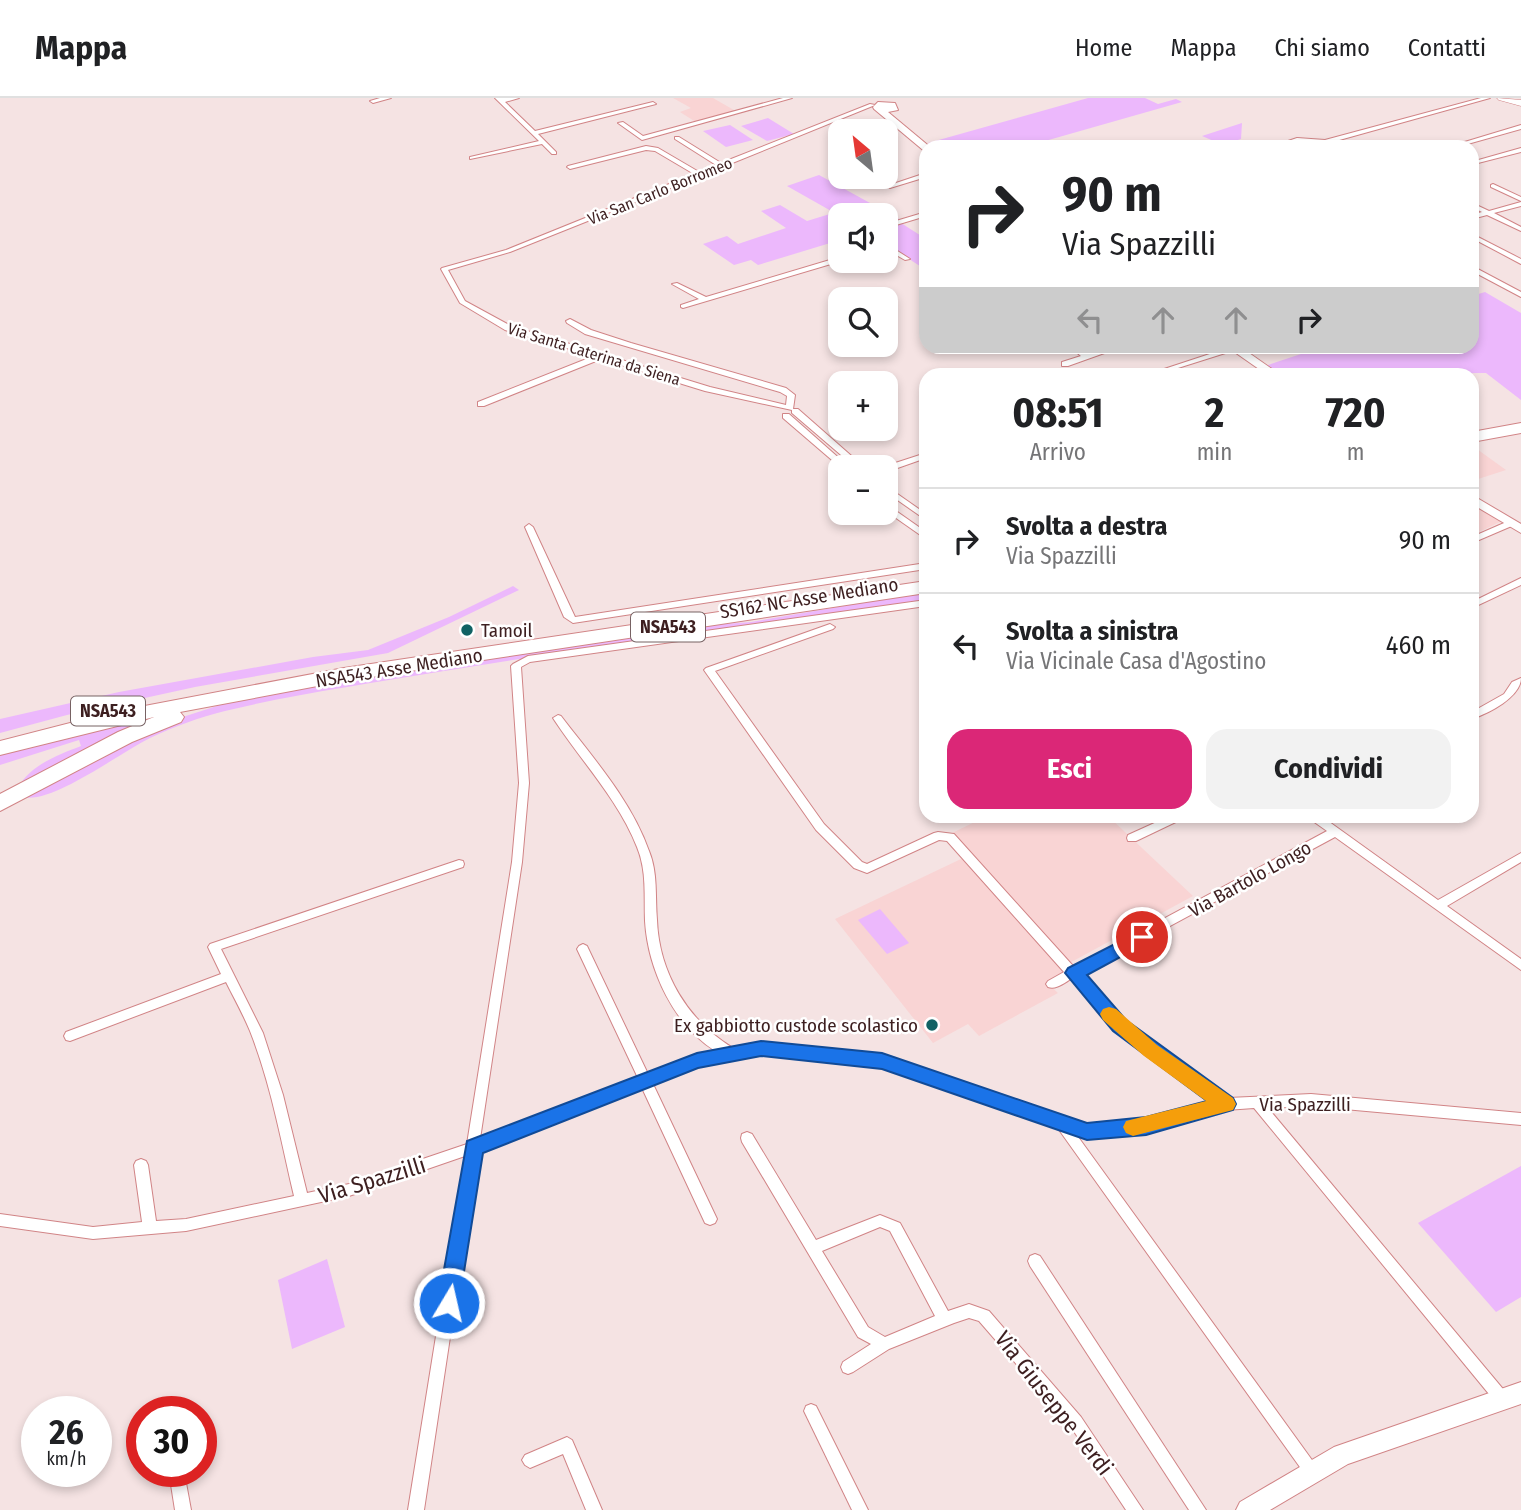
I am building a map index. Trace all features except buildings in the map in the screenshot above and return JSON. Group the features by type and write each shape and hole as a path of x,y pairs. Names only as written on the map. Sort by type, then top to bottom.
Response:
{"highway":[{"path":"1479,436 1521,428"},
{"path":"1479,442 1521,435"},
{"name":"SS162 NC Asse Mediano","path":"402,658 919,581"},
{"name":"NSA543 Asse Mediano","path":"1,743 276,687 919,588"},
{"name":"NSA543 Asse Mediano","path":"1,743 158,699 402,658"},
{"name":"NSA543","path":"0,803 95,752 158,723 276,687"}],"main road":[{"path":"1502,98 1521,103"}],"street":[{"path":"373,101 388,98"},
{"path":"500,99 516,98"},
{"path":"621,123 642,138 789,98"},
{"path":"1332,140 1487,98"},
{"path":"500,99 554,153"},
{"path":"875,104 901,99"},
{"path":"896,119 895,109 901,99"},
{"path":"534,133 653,104"},
{"path":"875,104 895,109"},
{"path":"875,104 892,119"},
{"name":"Via San Carlo Borromeo","path":"444,269 508,251 701,176 875,104"},
{"path":"898,125 919,142"},
{"path":"1476,140 1521,127"},
{"path":"677,138 723,167"},
{"path":"472,158 542,142"},
{"path":"570,167 646,148 656,149 701,176"},
{"path":"1479,161 1521,150"},
{"path":"898,184 919,177"},
{"path":"1493,186 1521,202"},
{"path":"1479,216 1521,202"},
{"path":"1479,208 1521,229"},
{"path":"898,222 919,216"},
{"path":"1479,240 1521,262"},
{"path":"898,254 906,259"},
{"path":"683,306 828,263"},
{"name":"Via Santa Caterina da Siena","path":"444,269 462,302 508,328 787,411"},
{"path":"1479,272 1521,295"},
{"path":"674,284 704,299"},
{"path":"570,321 588,332 628,345 783,390 791,395 787,411"},
{"path":"1083,354 1087,357"},
{"path":"1065,364 1096,354"},
{"path":"1171,368 1215,354"},
{"path":"1242,354 1264,368"},
{"path":"481,404 599,357"},
{"path":"787,411 813,426 846,455"},
{"path":"787,411 803,430 831,455"},
{"path":"803,430 813,426"},
{"path":"898,465 919,457"},
{"path":"898,497 919,513"},
{"path":"1479,503 1516,526"},
{"path":"898,516 919,531"},
{"path":"1479,538 1516,526"},
{"path":"529,527 569,617 573,620 919,567"},
{"path":"1479,602 1521,581"},
{"path":"416,1510 518,851 524,750 516,666 528,659 919,604"},
{"path":"830,627 709,670 820,827 858,865 867,869 938,836 950,837 1119,1025 1226,1104"},
{"path":"1479,712 1508,696 1515,684 1521,681"},
{"path":"558,718 624,812 643,849 652,888 652,933 667,986 714,1045 732,1054"},
{"path":"1132,838 1163,823"},
{"path":"1324,823 1521,965"},
{"name":"Via Bartolo Longo","path":"1052,984 1336,831"},
{"path":"1440,904 1521,857"},
{"path":"302,1200 258,1035 244,1002 226,977 214,947 459,864"},
{"path":"583,949 710,1219"},
{"path":"70,1036 226,977"},
{"name":"Via Spazzilli","path":"0,1220 93,1233 186,1225 302,1200 393,1177 697,1060 761,1048 882,1061 1087,1132 1146,1126 1226,1104 1311,1100 1521,1119"},
{"path":"1248,1510 1342,1455 1512,1396 1257,1103"},
{"path":"1060,1123 1312,1472"},
{"path":"747,1138 863,1332 884,1344"},
{"path":"141,1165 149,1228"},
{"path":"813,1248 880,1221 895,1227 945,1320"},
{"path":"1035,1261 1198,1510"},
{"name":"Via Giuseppe Verdi","path":"848,1367 884,1344 969,1311 984,1316 1076,1422 1135,1510"},
{"path":"811,1411 860,1510"},
{"path":"530,1460 568,1445 594,1510"},
{"path":"179,1487 183,1510"}],"shaded area":[{"path":"673,98 713,98 739,113 699,124 680,112 691,108"},
{"path":"1088,98 1145,98 1158,104 1176,99 1182,102 1049,140 939,140"},
{"path":"768,118 794,134 767,141 741,126"},
{"path":"1242,123 1241,139 1238,140 1211,140 1202,136"},
{"path":"730,125 753,140 726,147 703,131"},
{"path":"819,175 828,180 828,189 845,189 870,203 828,203 828,209 787,186"},
{"path":"780,205 807,221 828,215 828,244 758,265 751,260 734,265 703,244 727,236 738,244 786,228 761,211"},
{"path":"901,223 919,235 919,265 898,252 898,224"},
{"path":"1485,292 1521,313 1521,400 1486,373 1479,373 1479,368 1265,366 1301,354 1479,354 1479,294"},
{"path":"1479,450 1506,470 1479,479"},
{"path":"1479,505 1504,520 1479,532"},
{"path":"513,586 519,590 388,653 195,687 67,715 0,733 0,719 119,692 313,657 368,650 449,617"},
{"path":"919,593 919,601 499,662 251,705 177,726 150,738 68,786 35,797 23,797 158,725 223,704 310,686 710,625 751,622"},
{"path":"185,709 18,788 37,767 81,746 79,740 0,765 0,751"},
{"path":"973,823 1115,823 1193,896 1064,966 1068,972 1047,983 1058,993 979,1036 968,1024 933,1043 835,919 963,858 944,837"},
{"path":"880,909 909,943 887,954 858,920"},
{"path":"1521,1166 1521,1297 1496,1312 1418,1223"},
{"path":"327,1259 345,1327 292,1349 278,1280"}],"slow traffic":[{"path":"1109,1014 1150,1050 1226,1104 1146,1126 1133,1127"}],"place":[{"name":"Tamoil","path":"467,630"},
{"name":"Ex gabbiotto custode scolastico","path":"932,1025"}],"route":[{"path":"449,1303 474,1147 697,1060 761,1048 882,1061 1087,1132 1146,1126 1226,1104 1119,1025 1074,973 1142,937"}]}
